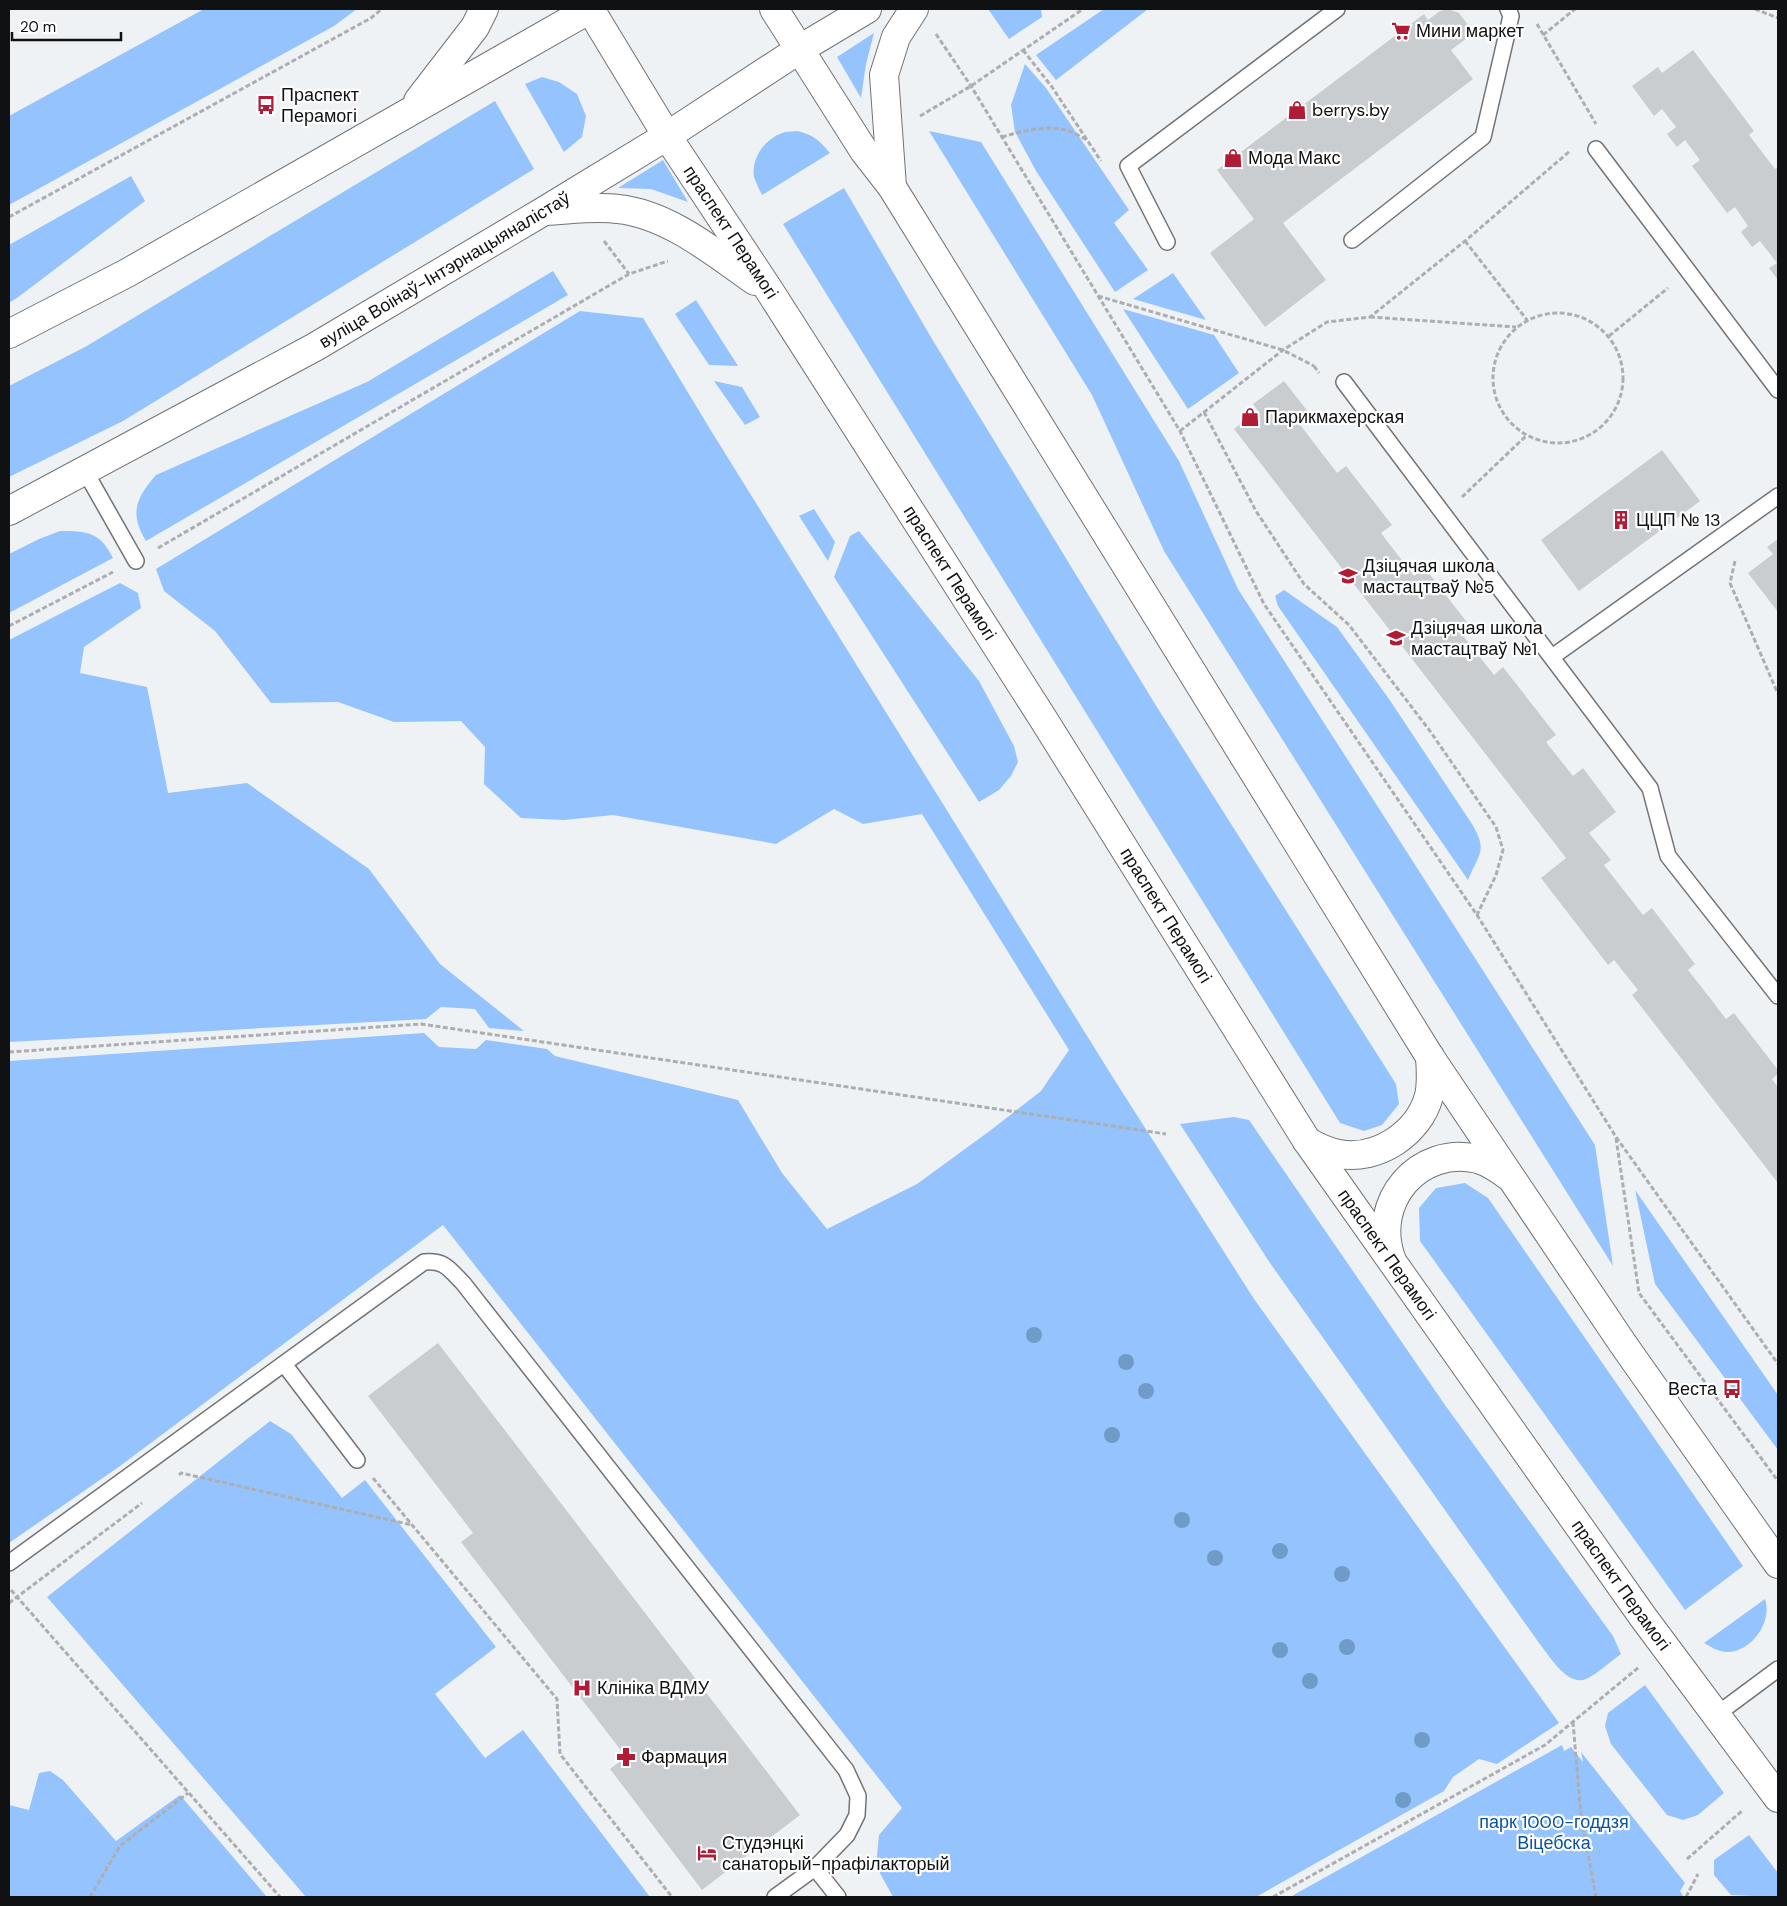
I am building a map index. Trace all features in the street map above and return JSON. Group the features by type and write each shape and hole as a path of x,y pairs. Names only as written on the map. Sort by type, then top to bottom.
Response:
{"main road":[{"path":"411,110 475,27 484,9"},
{"path":"9,334 127,273 590,9"},
{"name":"праспект Перамогі","path":"590,9 667,136 769,290 1048,726 1307,1142 1643,1617 1778,1798"},
{"path":"774,9 864,151 892,187 1430,1057 1623,1344 1778,1564"},
{"name":"вуліца Воінаў-Інтэрнацыяналістаў","path":"9,511 315,347 544,212 667,136 800,49 867,9"},
{"path":"892,187 884,75 896,37 914,9"},
{"path":"544,212 618,209 657,218 706,247 769,290"},
{"path":"1307,1142 1323,1150 1359,1155 1377,1151 1393,1143 1409,1131 1421,1115 1429,1096 1432,1077 1430,1057"},
{"path":"1393,1264 1387,1246 1388,1210 1396,1193 1407,1178 1422,1167 1440,1159 1459,1157 1478,1159 1496,1166 1511,1178"}],"lane":[{"path":"1167,242 1128,166 1337,9"},
{"path":"1352,240 1483,137 1511,16 1508,9"},
{"path":"1596,149 1778,390"},
{"path":"1344,382 1650,788 1668,856 1778,996"},
{"path":"85,471 136,561"},
{"path":"1552,657 1778,496"},
{"path":"9,1563 424,1262 436,1261 445,1265 469,1291 846,1770 858,1796 857,1815 847,1835 815,1868 775,1897"},
{"path":"284,1364 357,1460"},
{"path":"1716,1714 1778,1669"},
{"path":"815,1868 838,1897"}],"path":[{"path":"9,217 371,18 382,9"},
{"path":"920,117 971,86 1083,9"},
{"path":"1543,35 1575,9"},
{"path":"1755,9 1778,18"},
{"path":"934,31 971,86 1180,431 1264,604 1477,915 1616,1137 1778,1364"},
{"path":"1023,50 1052,87 1102,163"},
{"path":"1001,137 1020,132 1057,128 1070,131 1088,140"},
{"path":"1370,317 1465,241 1576,146"},
{"path":"602,238 629,274"},
{"path":"1465,241 1527,320"},
{"path":"9,626 136,561 629,274 671,260"},
{"path":"1608,336 1689,272"},
{"path":"1098,296 1283,350 1344,382"},
{"path":"1552,313 1577,315 1600,327 1608,336 1620,359 1623,372 1620,397 1608,419 1588,435 1564,443 1545,442 1527,435 1516,428 1500,409 1493,384 1495,359 1508,336 1516,327 1527,320 1539,315 1552,313"},
{"path":"1180,431 1283,350 1327,322 1370,317 1516,327"},
{"path":"1204,412 1256,511 1304,584 1349,625 1430,731 1496,827 1502,850 1496,875 1477,915"},
{"path":"1444,514 1527,435"},
{"path":"1744,519 1730,583 1778,694"},
{"path":"9,1052 422,1024 1166,1134"},
{"path":"1616,1137 1639,1293 1778,1481"},
{"path":"357,1460 557,1699 560,1754 672,1897"},
{"path":"174,1478 181,1473 412,1525"},
{"path":"9,1602 147,1499"},
{"path":"9,1587 280,1897"},
{"path":"1273,1897 1545,1745 1641,1664"},
{"path":"1573,1722 1581,1816 1596,1897"},
{"path":"90,1897 120,1846 188,1792"},
{"path":"1687,1859 1744,1810"},
{"path":"1686,1897 1698,1874"}],"green space":[{"path":"204,9 357,9 334,26 9,205 9,116"},
{"path":"988,9 1041,9 1042,17 1009,39"},
{"path":"1104,9 1148,9 1056,80 1036,55"},
{"path":"874,33 866,64 861,98 837,57"},
{"path":"1025,64 1046,88 1129,210 1114,223 1148,270 1115,292 1036,171 1015,132 1011,105"},
{"path":"542,77 559,82 577,94 586,116 582,137 564,152 525,84"},
{"path":"495,101 534,169 123,421 9,477 9,386 85,347"},
{"path":"797,131 808,134 816,139 830,153 762,195 754,177 757,156 765,145 776,136 784,132"},
{"path":"929,131 981,142 1179,461 1238,589 1595,1145 1613,1266 1164,551 1092,395"},
{"path":"663,160 688,202 651,189 618,188"},
{"path":"131,176 145,201 9,303 9,245"},
{"path":"844,188 932,339 1155,704 1396,1084 1399,1104 1382,1125 1364,1131 1340,1123 783,224"},
{"path":"553,271 568,295 146,541 138,522 137,506 144,491 156,475 367,382"},
{"path":"1173,273 1206,320 1133,299"},
{"path":"696,300 738,366 709,365 675,314"},
{"path":"1123,309 1214,335 1239,373 1188,409"},
{"path":"580,311 643,318 1112,1076 1254,1299 1559,1723 1497,1764 1479,1759 1453,1777 1444,1791 1256,1897 893,1897 876,1866 879,1835 902,1808 443,1225 120,1466 9,1543 9,1061 424,1033 439,1047 476,1049 486,1040 547,1049 555,1056 738,1100 782,1173 827,1229 917,1184 991,1130 1041,1091 1069,1050 922,814 863,824 834,809 776,844 613,815 564,820 521,818 484,784 485,747 461,721 394,722 338,702 271,703 215,631 164,591 156,569"},
{"path":"714,381 742,387 760,417 745,425"},
{"path":"814,509 835,542 828,561 799,516"},
{"path":"60,531 85,533 98,538 113,558 9,613 9,554"},
{"path":"859,531 979,681 1014,746 1018,762 1011,776 999,790 979,802 834,577 850,536"},
{"path":"120,583 138,593 141,608 84,647 80,673 147,687 168,793 247,783 369,869 440,964 524,1031 489,1028 475,1009 441,1007 426,1019 9,1042 9,640"},
{"path":"1284,590 1337,627 1389,699 1472,824 1481,846 1468,880 1278,606 1275,596"},
{"path":"1234,1117 1249,1120 1445,1405 1613,1636 1621,1654 1594,1674 1586,1679 1572,1678 1565,1674 1548,1655 1270,1263 1180,1124"},
{"path":"1465,1183 1488,1198 1743,1566 1685,1610 1420,1241 1419,1208 1436,1188"},
{"path":"1635,1190 1778,1395 1778,1450 1655,1284"},
{"path":"270,1421 291,1434 342,1498 365,1480 496,1647 435,1694 485,1758 523,1730 650,1897 306,1897 47,1597"},
{"path":"1765,1599 1766,1617 1758,1635 1751,1642 1735,1651 1726,1652 1717,1650 1704,1643"},
{"path":"1645,1685 1724,1793 1698,1815 1683,1820 1667,1815 1611,1744 1605,1726 1608,1713"},
{"name":"парк 1000-годдзя Віцебска","path":"1562,1745 1564,1751 1571,1747 1583,1762 1581,1752 1685,1883 1680,1891 1684,1897 1290,1897"},
{"path":"50,1771 63,1780 116,1841 180,1795 267,1897 9,1897 9,1805 29,1810 39,1773"},
{"path":"1749,1835 1778,1873 1778,1897 1731,1895 1714,1875 1714,1860"}],"building":[{"path":"1448,9 1459,13 1474,33 1451,50 1473,79 1283,223 1326,280 1265,327 1210,253 1254,219 1217,170 1424,14 1428,20 1440,11"},
{"path":"1693,50 1754,131 1749,135 1775,169 1778,167 1778,280 1769,268 1777,263 1760,241 1752,247 1741,232 1748,226 1735,207 1727,213 1692,166 1700,160 1685,140 1677,147 1667,134 1676,127 1662,109 1654,116 1632,86 1658,67 1662,73"},
{"path":"1284,381 1309,413 1298,422 1337,473 1346,466 1392,525 1381,533 1397,554 1414,576 1424,567 1473,630 1464,637 1494,675 1503,667 1556,735 1546,742 1573,776 1583,768 1616,812 1589,833 1611,860 1604,865 1643,915 1652,908 1695,964 1688,970 1726,1019 1734,1013 1778,1070 1778,1074 1772,1079 1778,1087 1778,1183 1632,995 1638,990 1614,960 1608,965 1541,878 1566,858 1234,429 1258,411 1253,404"},
{"name":"ЦЦП № 13","path":"1662,450 1700,501 1579,591 1541,540"},
{"path":"1778,539 1778,612 1748,573 1773,554 1767,547"},
{"path":"438,1343 800,1815 702,1890 610,1769 626,1757 461,1542 473,1533 368,1396"}],"place":[{"name":"Мини маркет","path":"1401,31"},
{"name":"Праспект Перамогі","path":"266,105"},
{"name":"berrys.by","path":"1297,110"},
{"name":"Мода Макс","path":"1233,158"},
{"name":"Парикмахерская","path":"1250,417"},
{"name":"ЦЦП № 13","path":"1621,520"},
{"name":"Дзіцячая школа мастацтваў №5","path":"1348,576"},
{"name":"Дзіцячая школа мастацтваў №1","path":"1396,638"},
{"name":"Веста","path":"1732,1389"},
{"name":"Клініка ВДМУ","path":"582,1688"},
{"name":"Фармация","path":"626,1757"},
{"name":"Студэнцкі санаторый-прафілакторый","path":"707,1853"}]}
